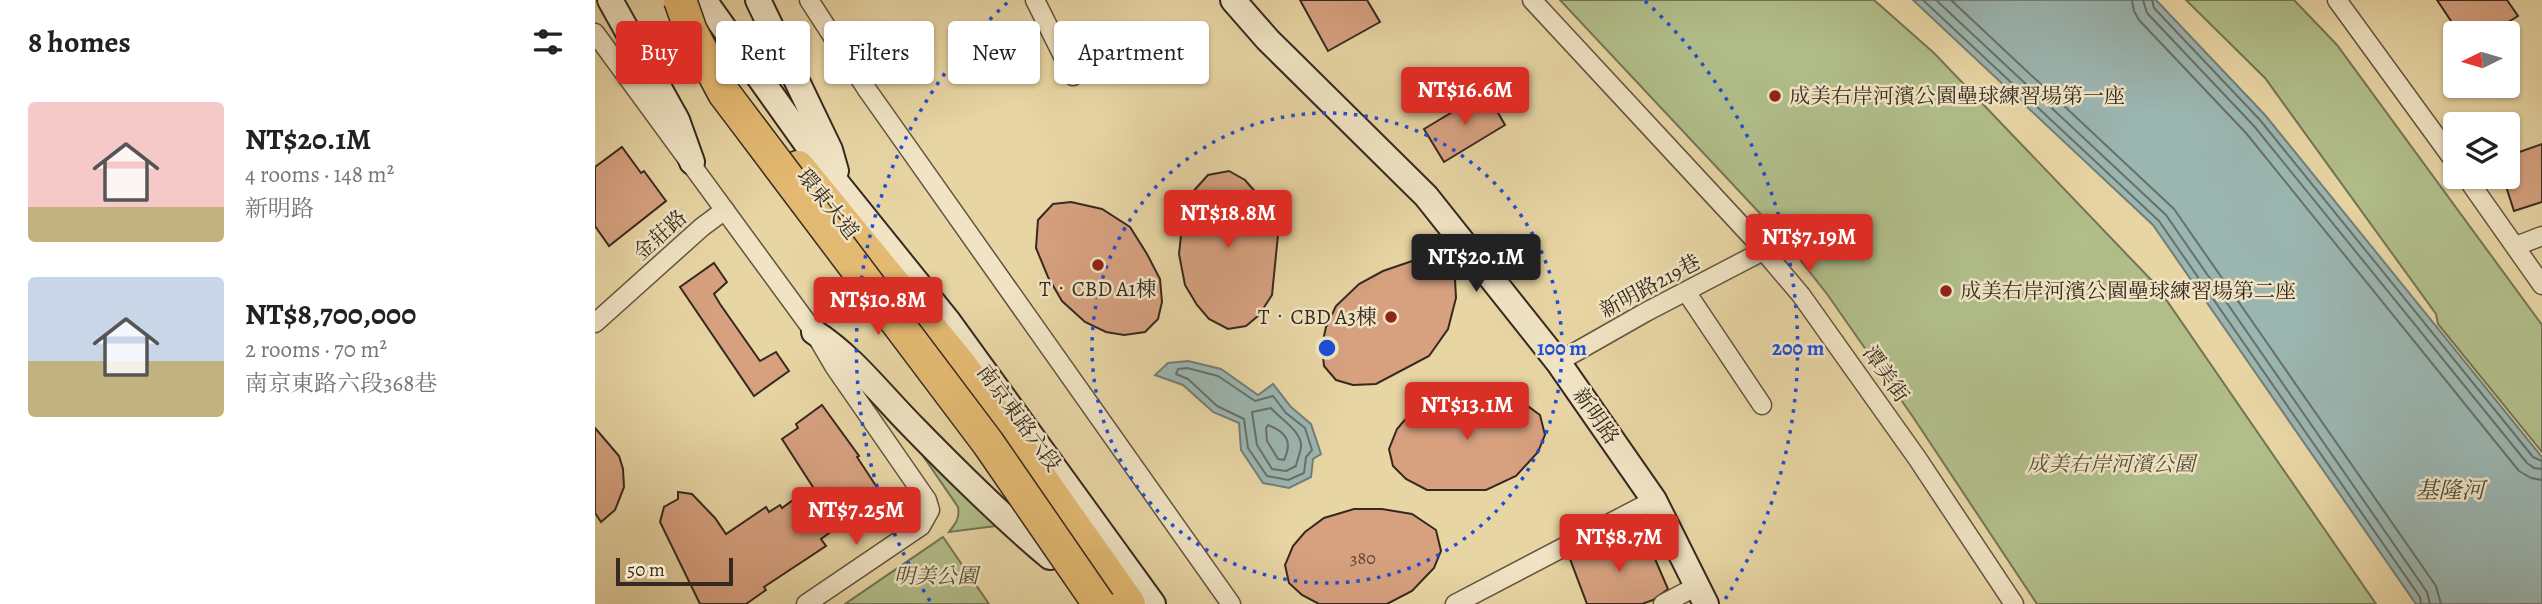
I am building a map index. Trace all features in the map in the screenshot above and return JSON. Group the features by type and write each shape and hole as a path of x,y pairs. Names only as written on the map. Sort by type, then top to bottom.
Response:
{"highway":[{"name":"環東大道","path":"680,0 691,31 724,93 988,443 1099,604"},
{"name":"環東大道","path":"687,0 715,59 753,112 961,366 1129,604"}],"main road":[{"path":"610,0 677,120 692,162"},
{"path":"672,0 850,246 923,366 1084,604"},
{"name":"南京東路六段","path":"704,0 816,157 948,321 1153,604"},
{"path":"758,0 830,150 838,182"},
{"name":"新明路","path":"1240,3 1364,137 1426,197 1558,362 1654,499 1702,595"},
{"path":"814,332 838,348 914,428 1050,557"}],"street":[{"path":"809,0 874,100 1231,604"},
{"path":"1035,0 1054,38"},
{"name":"潭美街","path":"1532,0 1801,295 1917,458 2014,604"},
{"path":"2337,0 2443,146"},
{"path":"595,33 814,332 834,366 927,500 930,510 921,526 806,604"},
{"path":"2475,189 2542,285"},
{"name":"金莊路","path":"595,323 702,227 725,210"},
{"path":"2516,246 2542,236"},
{"name":"新明路219巷","path":"1558,362 1763,251"},
{"path":"1687,293 1762,405"},
{"path":"1455,604 1654,499"},
{"path":"1663,604 1702,595"}],"green space":[{"name":"成美右岸河濱公園","path":"1560,0 1874,0 1934,53 2156,285 2376,604 2037,604 1913,417 1827,294 1783,238"},
{"path":"2186,0 2294,0 2337,45 2542,325 2542,452 2438,324 2436,314 2265,78"},
{"path":"910,437 996,526 949,532 957,520 958,507"},
{"name":"明美公園","path":"943,537 989,604 845,604"}],"water":[{"name":"基隆河","path":"1913,0 2156,0 2265,115 2542,457 2542,604 2416,604 2153,225"},
{"path":"1188,361 1221,369 1258,395 1273,384 1291,407 1311,424 1321,454 1313,459 1311,477 1289,488 1263,483 1241,450 1239,423 1213,412 1183,385 1155,375 1168,363"}],"building":[{"path":"1300,0 1367,0 1380,22 1328,51"},
{"path":"2437,0 2507,0 2518,16 2510,21 2451,21"},
{"path":"1486,92 1505,125 1444,162 1424,129"},
{"path":"2542,144 2542,202 2514,211 2507,189 2520,189 2520,152"},
{"path":"622,147 666,201 609,246 595,226 595,167"},
{"path":"1229,171 1245,180 1266,204 1278,235 1272,295 1259,315 1246,326 1228,329 1209,319 1197,305 1185,285 1179,254 1189,196 1208,175"},
{"name":"T．CBD A1棟","path":"1071,202 1102,209 1130,227 1147,254 1160,279 1162,302 1158,319 1145,332 1124,335 1106,332 1085,322 1062,301 1048,277 1036,248 1038,220 1053,204"},
{"name":"T．CBD A3棟","path":"1412,261 1440,264 1455,279 1456,298 1448,329 1429,356 1376,384 1353,385 1336,380 1324,366 1322,345 1326,327 1336,306 1359,284 1383,271"},
{"path":"714,263 727,282 714,294 720,304 760,361 776,352 789,371 754,396 680,287"},
{"path":"1486,393 1517,398 1540,415 1545,435 1538,452 1516,476 1486,490 1427,490 1406,479 1393,466 1389,449 1397,429 1409,415 1428,402 1458,394"},
{"path":"822,405 859,456 857,457 882,495 821,539 826,546 764,587 766,590 746,604 700,604 660,522 664,507 678,499 678,492 692,494 726,534 766,507 769,512 780,505 782,508 793,500 801,513 820,498 782,439 798,428 796,424"},
{"path":"595,428 619,456 623,469 624,487 615,510 601,522 595,513"},
{"path":"1354,509 1382,509 1412,514 1436,530 1441,551 1434,568 1412,591 1387,604 1319,604 1302,595 1289,583 1285,565 1293,546 1305,532 1324,518"},
{"path":"1612,537 1618,550 1646,538 1668,589 1642,604 1587,604 1570,559"}],"place":[{"name":"成美右岸河濱公園壘球練習場第一座","path":"1775,96"},
{"name":"T．CBD A1棟","path":"1098,265"},
{"name":"成美右岸河濱公園壘球練習場第二座","path":"1946,291"},
{"name":"T．CBD A3棟","path":"1391,317"}]}
